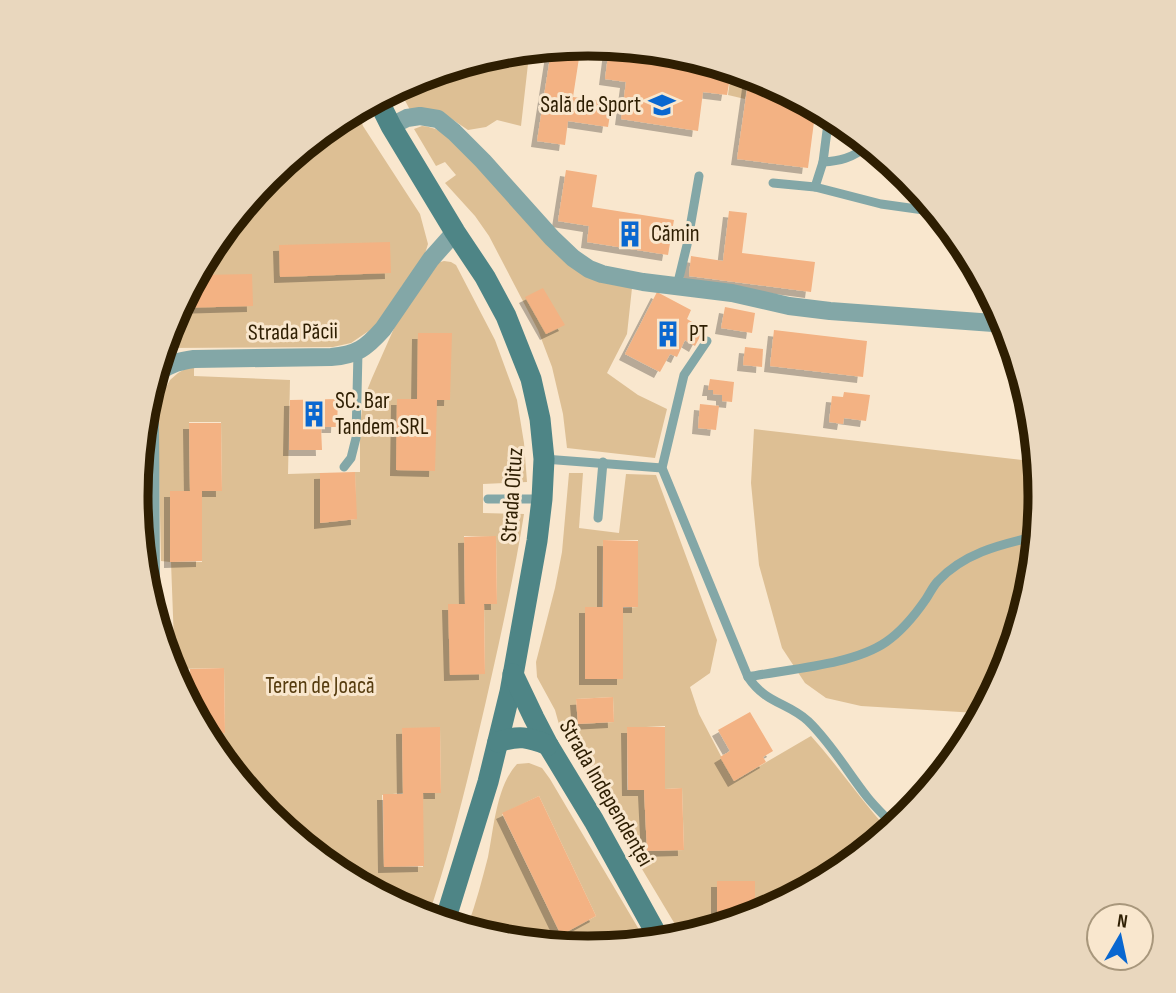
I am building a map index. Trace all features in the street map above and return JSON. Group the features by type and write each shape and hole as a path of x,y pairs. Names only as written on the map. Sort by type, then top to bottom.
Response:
{"street":[{"name":"Strada Oituz","path":"382,107 506,316 531,379 540,419 544,459 537,541 513,674 498,742 447,914"},
{"path":"391,126 407,118 438,119 483,160 573,258 589,269 617,278 732,293 789,306 993,323"},
{"name":"Strada Păcii","path":"168,366 194,359 331,357 358,352 383,329 431,259 455,232"},
{"path":"150,447 151,552"},
{"name":"Strada Independenței","path":"513,674 548,745 655,932"},
{"path":"498,742 523,737 548,745"}],"lane":[{"path":"815,187 823,162 828,127"},
{"path":"823,162 838,161 857,155 861,151"},
{"path":"677,286 699,176"},
{"path":"773,183 815,187 881,205 922,210"},
{"path":"707,341 684,375 662,468 748,677 755,688 804,718 824,736 868,798 887,819"},
{"path":"344,467 351,458 356,438 358,352"},
{"path":"544,459 662,468"},
{"path":"598,518 603,462"},
{"path":"488,499 542,499"},
{"path":"748,677 834,662 863,654 885,642 905,626 937,582 952,569 974,554 1027,539"}],"green space":[{"path":"528,60 521,126 497,120 486,127 468,130 440,111 410,110 403,97 419,90 474,71"},
{"path":"730,79 747,86 745,99 728,95"},
{"path":"361,119 420,214 428,244 423,260 376,326 351,343 333,347 174,348 207,276 257,206 298,165"},
{"path":"422,126 440,131 456,141 533,226 632,288 627,334 607,373 638,395 667,409 655,458 567,448 563,414 552,367 538,330 489,236 445,183 456,175 445,162 436,166 414,129"},
{"name":"Teren de Joacă","path":"444,261 456,265 495,340 517,400 527,482 483,484 483,513 524,514 473,756 431,908 393,892 343,863 277,808 239,765 217,734 225,733 224,668 183,669 181,665 174,647 171,562 202,562 202,491 222,491 221,422 189,422 190,491 170,492 170,562 161,561 158,420 160,404 170,380 194,364 194,376 290,380 288,474 320,473 320,523 356,519 355,472 360,472 360,424 364,398 399,317 433,264","holes":["464,536 496,537 497,603 484,604 485,673 465,604","402,728 440,729 441,793 423,793 423,867 384,866 382,795 403,793"]},
{"path":"754,429 1022,460 1023,430 1028,468 1028,525 1020,582 995,665 971,713 861,706 826,698 805,683 782,648 759,565 751,483"},
{"path":"569,473 583,473 579,528 619,533 626,474 656,475 717,640 710,673 690,687 699,714 734,781 811,736 883,824 833,863 783,892 730,914 677,928 560,728 555,710 537,677 536,662 562,552","holes":["603,540 638,540 638,607 623,608 623,679 585,679 585,607 602,607","613,697 614,722 578,724 576,699","665,726 665,789 682,788 684,850 647,851 644,790 627,790 627,728"]},
{"path":"529,763 542,768 641,933 559,936 502,929 469,921 488,857 500,796 517,764","holes":["539,796 596,916 561,935 502,814"]}],"building":[{"path":"579,56 573,97 612,102 608,127 568,121 565,145 537,141 550,58"},
{"name":"Sală de Sport","path":"608,57 674,64 730,79 727,95 703,92 698,131 621,119 626,82 605,79"},
{"path":"748,86 783,101 814,119 808,168 737,159"},
{"name":"Cămin","path":"566,170 597,175 592,207 674,220 668,255 587,242 589,226 558,221"},
{"path":"729,211 747,213 742,253 815,262 811,292 689,276 691,256 723,261"},
{"path":"390,242 391,273 280,277 279,245"},
{"path":"252,274 253,306 190,308 208,275"},
{"path":"543,288 565,325 546,334 525,297"},
{"name":"PT","path":"657,292 691,310 687,319 704,329 695,346 685,340 677,357 670,354 660,372 625,354"},
{"path":"725,307 755,313 752,333 721,328"},
{"path":"774,330 867,341 863,377 770,366"},
{"path":"418,333 452,333 450,400 437,400 435,471 396,470 397,399 417,399"},
{"path":"745,347 763,349 762,367 743,365"},
{"path":"710,379 734,382 732,402 722,401 722,395 708,390"},
{"path":"844,392 870,395 866,421 844,418 843,424 829,422 832,396 843,397"},
{"name":"SC. Bar Tandem.SRL","path":"338,399 337,427 321,427 322,450 289,450 290,400"},
{"path":"700,404 719,406 716,430 698,428"},
{"path":"189,423 221,423 222,491 202,491 202,561 170,562 170,491 190,491"},
{"path":"355,472 357,519 320,523 320,473"},
{"path":"496,536 497,604 484,604 485,674 450,675 448,604 465,604 464,537"},
{"path":"603,540 638,541 638,607 623,607 623,679 585,679 585,607 603,607"},
{"path":"224,668 225,733 217,733 207,717 191,686 190,669"},
{"path":"613,697 614,722 578,724 576,699"},
{"path":"750,712 773,751 763,757 766,762 734,781 720,757 730,751 718,730"},
{"path":"440,727 441,793 423,793 424,866 384,867 383,794 403,794 402,728"},
{"path":"627,727 665,727 665,789 682,788 684,850 647,851 644,790 628,790"},
{"path":"539,796 596,916 561,935 502,813"},
{"path":"717,881 755,881 755,904 717,918"}],"place":[{"name":"Sală de Sport","path":"662,105"},
{"name":"Cămin","path":"630,234"},
{"name":"PT","path":"668,334"},
{"name":"SC. Bar Tandem.SRL","path":"314,414"}]}
